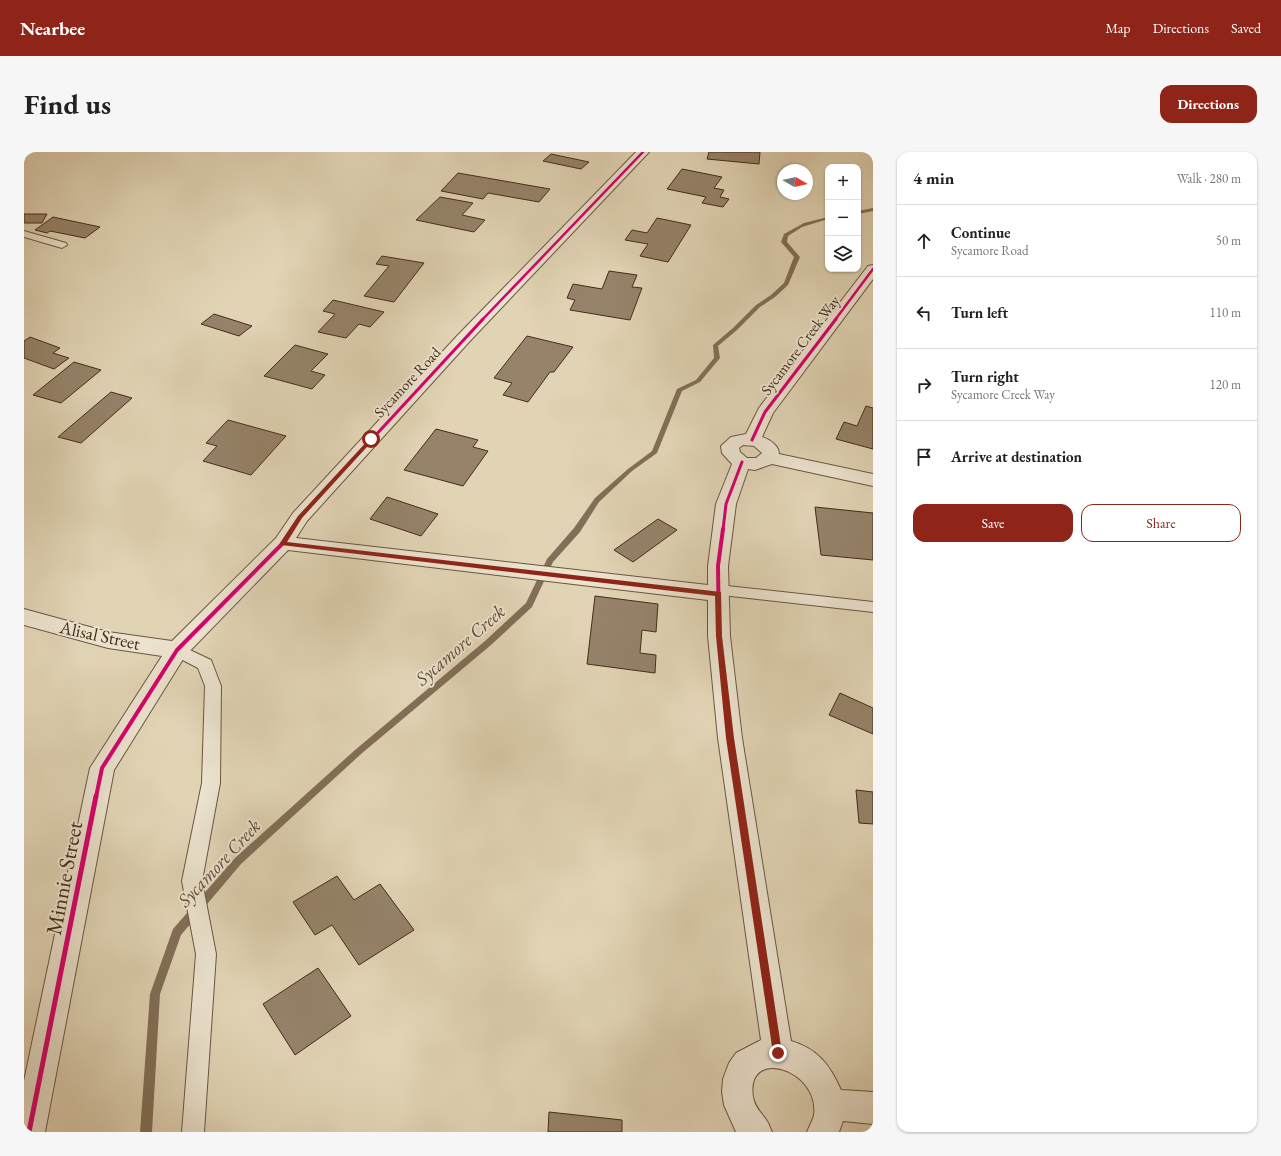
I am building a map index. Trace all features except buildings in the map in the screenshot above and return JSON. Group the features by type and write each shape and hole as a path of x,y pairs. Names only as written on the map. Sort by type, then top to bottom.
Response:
{"street":[{"name":"Sycamore Road","path":"177,650 283,543 300,517 376,433 463,339 643,152"},
{"name":"Sycamore Creek Way","path":"752,440 765,412 873,269"},
{"path":"752,440 763,444 769,449 771,453 770,458 766,462 760,464 742,462 731,454 730,446 737,441 752,440"},
{"path":"770,458 873,480"},
{"path":"742,462 726,504 718,566 719,636 730,738 778,1053"},
{"path":"283,543 526,572 718,592"},
{"name":"Alisal Street","path":"24,617 108,640 177,650"},
{"name":"Minnie Street","path":"30,1132 102,768 177,650"},
{"path":"756,1132 748,1124 739,1106 737,1095 738,1078 743,1068 753,1058 771,1053 787,1054 798,1059 811,1068 826,1089 827,1119 873,1108"}],"lane":[{"path":"24,234 62,245"},
{"path":"718,592 873,607"},
{"path":"177,650 205,664 213,686 211,783 192,881 206,954 193,1132"}],"waterway":[{"name":"Sycamore Creek","path":"861,212 873,209"},
{"name":"Sycamore Creek","path":"146,1132 155,994 177,932 238,861 358,752 488,643 529,605 550,561 577,530 597,500 630,470 655,452 679,390 698,381 717,358 715,346 758,306 773,296 786,284 797,257 784,242 786,235 806,224 825,219"}],"cycle path":[{"path":"29,1132 102,768 177,650 283,543 300,517 463,339 643,152"},
{"path":"752,440 765,412 873,269"},
{"path":"742,462 726,504 718,566 719,636 730,738 778,1053"}],"route":[{"path":"371,439 300,517 283,543 718,594 719,636 730,738 778,1053"}]}
